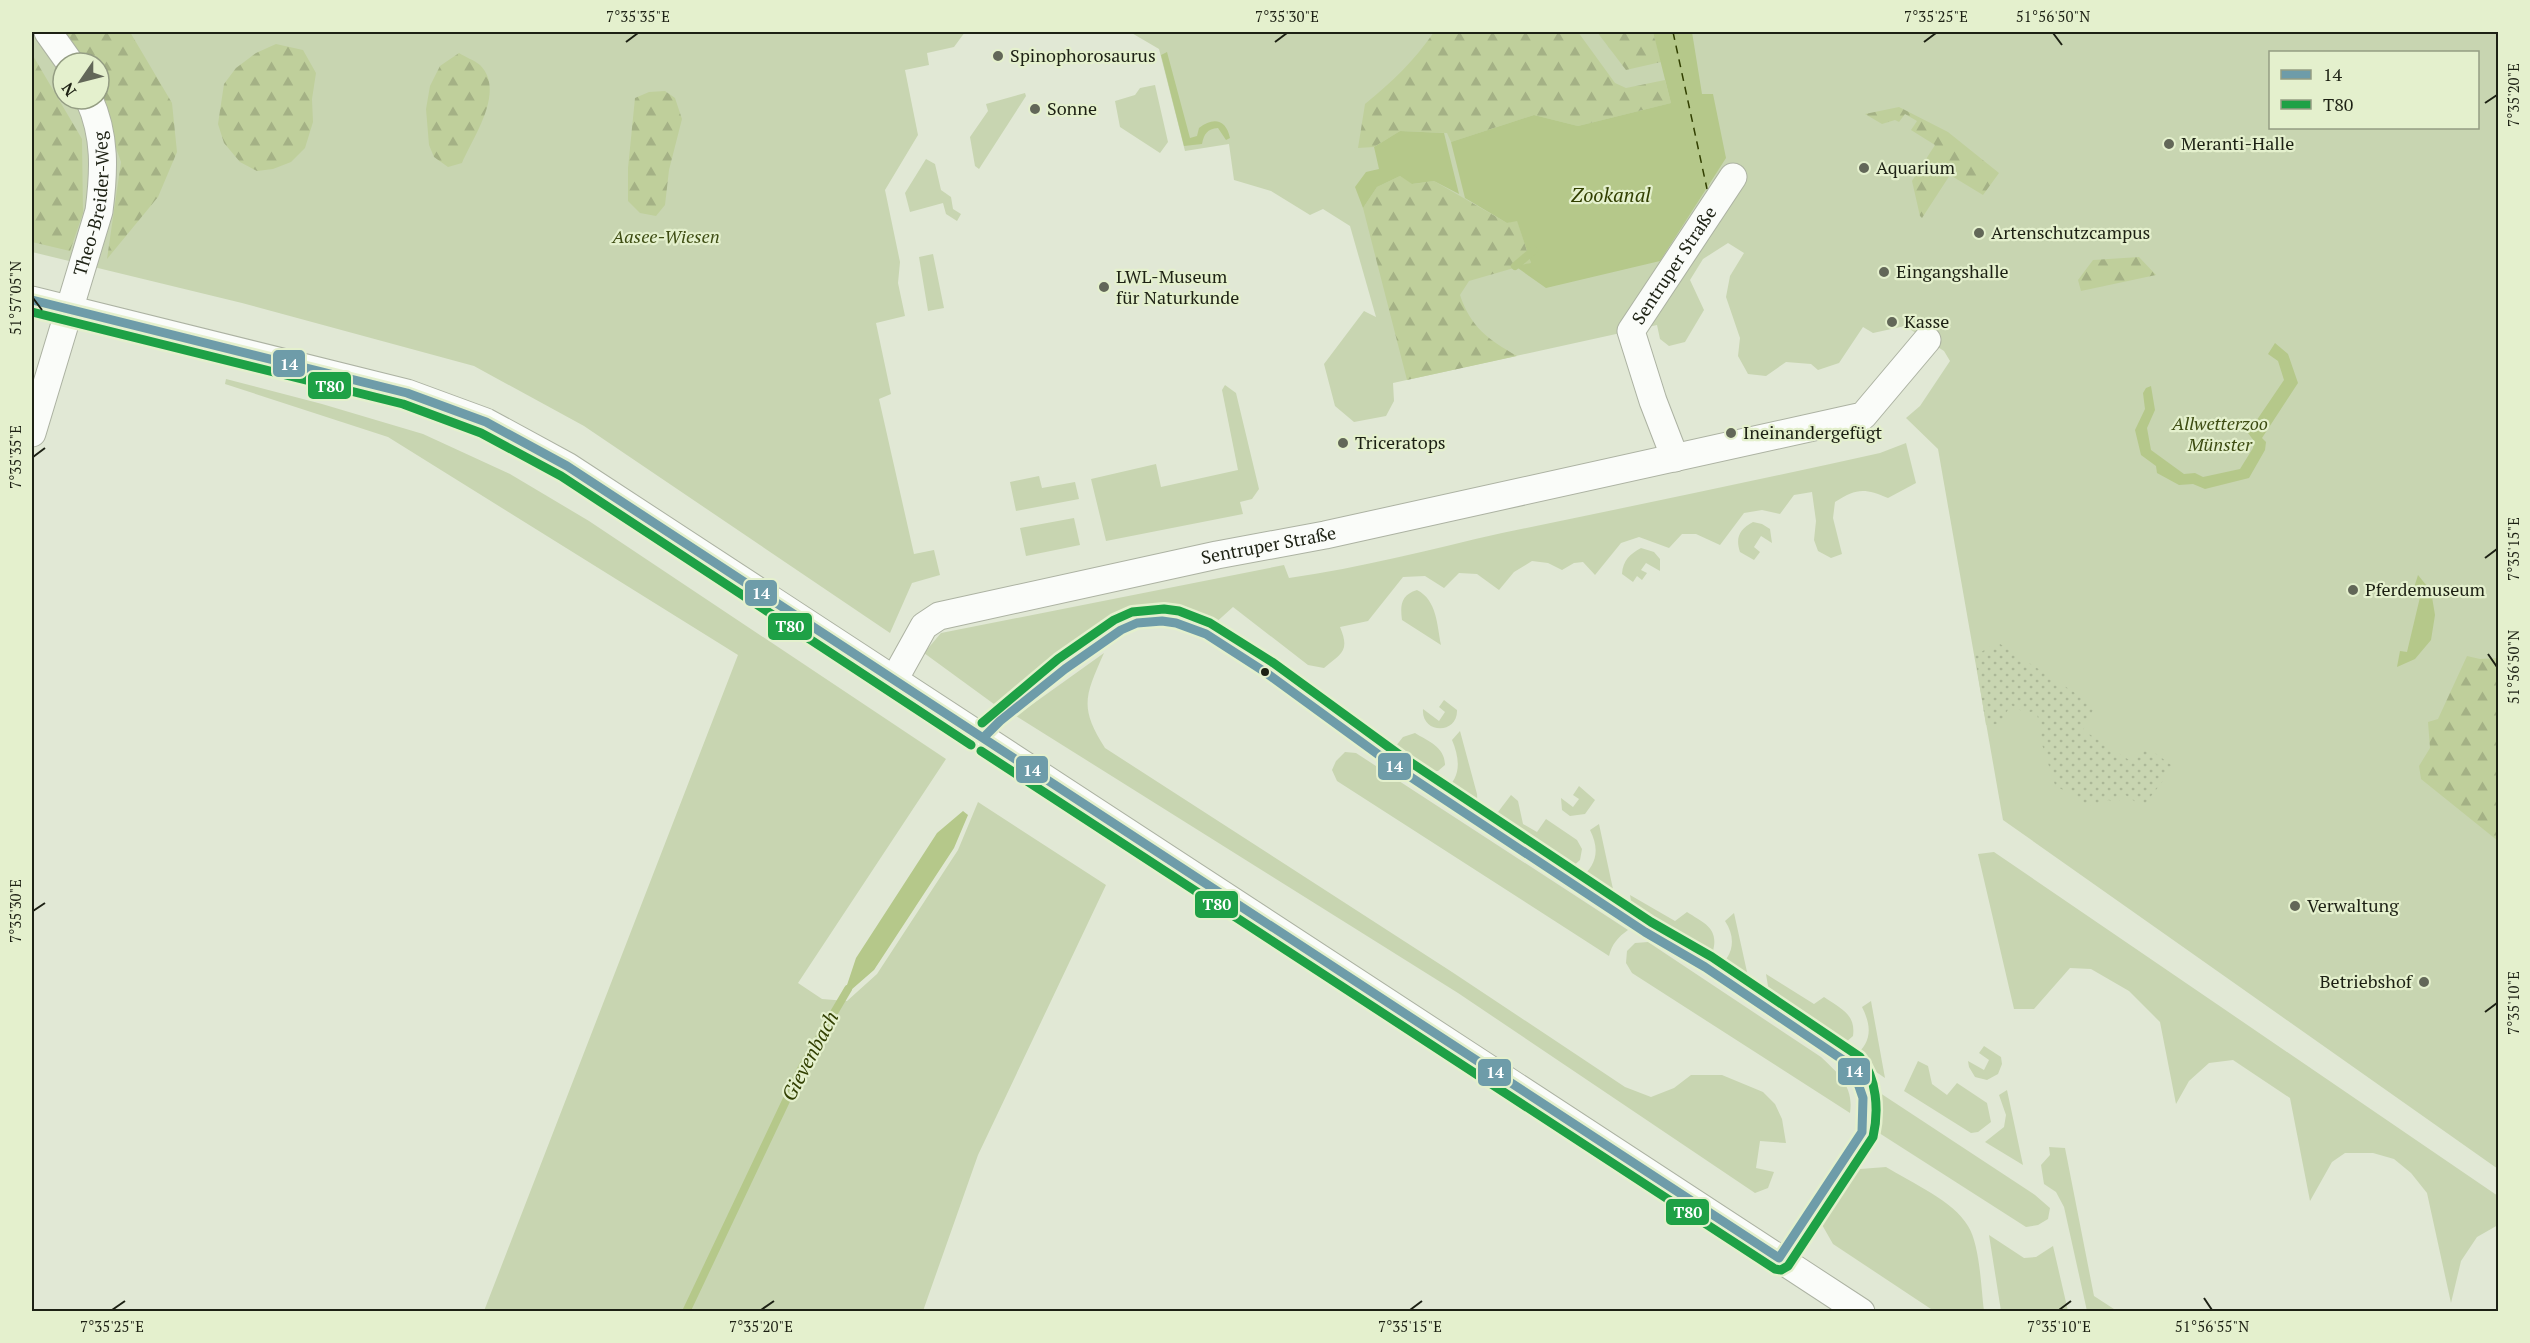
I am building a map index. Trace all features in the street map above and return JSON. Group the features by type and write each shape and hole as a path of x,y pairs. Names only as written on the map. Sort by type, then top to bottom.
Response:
{"street":[{"path":"48,32 61,51"},
{"name":"Theo-Breider-Weg","path":"32,433 99,211 103,174 102,139 93,111"},
{"name":"Sentruper Straße","path":"1675,458 1653,401 1631,331 1733,177"},
{"path":"32,300 407,393 486,422 567,466 1861,1311"},
{"name":"Sentruper Straße","path":"894,680 924,626 939,616 1228,553 1325,535 1863,416 1927,340"}],"green space":[{"name":"Aasee-Wiesen","path":"32,32 965,32 954,47 927,53 929,65 905,70 918,135 885,190 900,262 898,283 905,316 876,323 891,394 879,399 914,554 934,550 940,575 912,583 890,633 584,426 474,366 242,303 32,252"},
{"path":"59,32 130,32 172,103 177,152 158,197 107,259 121,162 103,111 111,111 111,51 75,51"},
{"name":"Allwetterzoo Münster","path":"1130,32 2498,32 2498,1169 2003,820 1938,449 1906,418 1920,406 1950,361 1944,351 1905,326 1873,333 1863,327 1839,363 1818,370 1811,364 1786,362 1766,376 1748,374 1738,356 1740,338 1726,297 1730,276 1744,253 1728,243 1703,259 1690,280 1704,310 1685,342 1669,346 1660,339 1657,325 1393,383 1394,401 1386,416 1354,422 1335,406 1324,364 1364,311 1376,317 1350,226 1323,209 1310,215 1271,191 1234,180 1229,144 1185,151 1159,49"},
{"path":"1434,32 1578,32 1615,83 1626,88 1665,80 1671,103 1578,126 1534,115 1451,142 1447,133 1400,131 1374,147 1358,148 1365,104 1402,71"},
{"path":"1597,32 1653,32 1661,62 1626,70"},
{"path":"276,44 303,50 316,73 312,99 313,122 305,148 291,162 273,169 257,171 240,162 224,143 218,124 224,84 236,68 256,53"},
{"path":"459,53 480,65 487,76 490,88 489,101 462,163 448,167 434,157 429,145 426,109 430,86 440,66"},
{"path":"32,54 51,86 51,111 66,111 82,139 83,213 70,251 32,242"},
{"path":"1155,85 1168,142 1160,153 1120,127 1115,101 1135,95 1140,88"},
{"path":"665,91 675,98 682,119 669,170 665,205 656,216 640,213 628,201 628,168 635,98 649,92"},
{"path":"1025,93 1026,96 979,169 975,166 970,137 988,111 986,104"},
{"path":"1899,107 1948,132 1999,173 1983,195 1950,175 1922,218 1920,216 1912,181 1935,145 1911,130 1917,121 1905,114 1899,122 1895,120 1882,124 1865,114"},
{"path":"926,159 935,164 941,190 951,197 953,209 961,214 957,221 946,214 943,203 910,212 905,193"},
{"path":"1400,176 1413,184 1434,181 1507,223 1517,220 1531,263 1469,281 1460,295 1475,324 1497,344 1517,356 1407,380 1363,208 1377,187"},
{"path":"933,254 944,308 928,311 919,257"},
{"path":"2139,257 2156,275 2081,291 2078,280 2093,260"},
{"path":"226,379 423,434 510,474 589,521 946,759 798,983 822,999 847,1001 877,974 958,850 978,802 1106,885 978,1155 923,1311 484,1311 738,655 388,437 225,384"},
{"path":"1225,385 1236,393 1259,489 1252,499 1240,502 1243,514 1106,541 1091,479 1156,464 1161,487 1238,470 1222,390"},
{"path":"1906,443 1916,483 1888,498 1873,492 1861,491 1849,494 1835,502 1833,518 1842,554 1831,558 1818,551 1814,540 1816,521 1812,492 1794,495 1780,514 1762,510 1744,513 1720,545 1696,534 1682,534 1669,548 1639,537 1621,543 1595,575 1583,562 1574,563 1562,570 1548,563 1532,561 1514,572 1499,590 1477,574 1459,573 1444,588 1425,576 1403,577 1368,621 1340,627 1344,641 1343,651 1324,668 1308,665 1233,607 1212,626 1189,614 1174,610 1154,612 1132,619 1083,646 998,707 924,653 941,633 1284,565 1289,578 1343,569 1880,453"},
{"path":"1039,476 1042,488 1075,482 1079,499 1016,511 1010,482"},
{"path":"1074,518 1080,545 1026,556 1020,528"},
{"path":"1753,522 1770,529 1772,543 1761,536 1754,547 1760,552 1754,560 1740,552 1738,542 1742,531"},
{"path":"1641,548 1654,552 1660,559 1660,571 1646,563 1641,570 1647,573 1642,580 1637,576 1633,582 1622,574 1623,569 1628,558"},
{"path":"1417,590 1429,600 1437,621 1441,645 1402,620 1403,601"},
{"path":"1997,642 2095,706 2083,730 2132,762 2144,745 2174,767 2144,805 2140,805 2124,794 2116,805 2109,800 2088,806 2055,785 2039,735 2044,726 2039,722 2036,711 2025,713 2011,705 1999,724 1986,725 1975,656"},
{"path":"1104,653 1092,680 1088,711 1091,722 1105,748 1452,972 1625,1087 1651,1097 1674,1088 1691,1075 1722,1075 1763,1092 1775,1104 1782,1119 1786,1143 1760,1141 1756,1168 1774,1172 1768,1188 1755,1193 1458,993 1016,716"},
{"path":"2467,656 2480,659 2498,658 2498,841 2421,779 2419,766 2430,748 2428,722 2438,719"},
{"path":"1444,700 1457,710 1456,718 1446,727 1433,727 1424,717 1423,709 1439,721 1445,712 1439,707"},
{"path":"1460,731 1477,794 1478,814 1443,791 1454,780 1458,768 1457,754 1452,740"},
{"path":"1415,733 1439,749 1445,765 1438,771 1431,771 1395,747 1403,737"},
{"path":"1345,752 1356,753 1628,930 1616,941 1609,956 1337,781 1332,770 1336,761"},
{"path":"1579,786 1595,800 1585,814 1570,816 1562,810 1561,798 1573,807 1579,799 1573,795"},
{"path":"1511,795 1518,801 1523,824 1537,832 1546,819 1577,840 1582,849 1580,860 1572,867 1560,867 1500,829 1495,816"},
{"path":"1599,824 1616,903 1579,880 1593,863 1596,851 1590,830"},
{"path":"1994,852 2498,1196 2498,1225 2477,1237 2461,1261 2451,1303 2427,1193 2411,1173 2394,1159 2373,1153 2345,1153 2332,1162 2310,1201 2290,1098 2233,1060 2209,1063 2189,1081 2176,1104 2160,1022 2129,991 2091,969 2070,968 2034,1009 2014,1009 1978,854"},
{"path":"1630,895 1675,921 1687,912 1699,920 1712,931 1713,951 1704,957 1694,955 1633,913"},
{"path":"1734,913 1751,990 1716,969 1726,959 1731,947 1731,934 1725,921"},
{"path":"1648,942 1821,1057 1844,1082 1850,1096 1850,1113 1632,973 1626,963 1627,951 1635,943"},
{"path":"1766,974 1814,1004 1824,997 1841,1009 1850,1017 1853,1036 1844,1044 1835,1045 1771,1004"},
{"path":"1871,1001 1885,1078 1854,1057 1867,1040 1868,1021 1862,1007"},
{"path":"1984,1046 2001,1057 2002,1064 1998,1074 1987,1080 1975,1077 1968,1061 1984,1070 1989,1060 1979,1053"},
{"path":"1918,1061 1928,1066 1932,1084 1947,1095 1957,1083 1987,1103 1991,1122 1978,1132 1971,1133 1904,1091"},
{"path":"2007,1090 2023,1165 1985,1142 2004,1127 2006,1115 1999,1095"},
{"path":"1877,1091 2035,1195 2050,1208 2048,1219 2038,1225 2026,1227 1876,1131"},
{"path":"2049,1147 2065,1148 2094,1296 2117,1311 2087,1311 2064,1207 2056,1192 2044,1184 2041,1165 2050,1155"},
{"path":"1886,1167 1942,1200 1953,1208 1968,1226 1978,1255 1984,1311 1934,1311 1833,1244 1821,1223 1843,1182 1860,1169"},
{"path":"1989,1235 2024,1258 2036,1257 2053,1246 2068,1311 2001,1311"}],"water":[{"name":"Zookanal","path":"1653,32 1692,32 1702,94 1713,94 1726,158 1660,261 1546,288 1515,266 1531,263 1517,221 1507,223 1465,198 1451,142 1534,115 1578,126 1671,103"},
{"path":"1167,52 1190,138 1197,136 1199,128 1204,124 1214,121 1225,127 1230,138 1226,140 1218,128 1207,133 1202,144 1184,146 1161,55"},
{"path":"1400,131 1444,133 1459,194 1434,181 1412,184 1400,176 1377,187 1363,208 1355,187 1366,172 1379,169 1374,147"},
{"path":"2275,343 2288,354 2298,383 2262,438 2266,442 2265,450 2249,478 2205,489 2193,484 2179,485 2157,473 2156,466 2141,455 2135,430 2145,409 2143,393 2146,388 2151,386 2155,410 2147,428 2151,450 2184,474 2195,473 2203,477 2240,469 2253,448 2254,441 2248,433 2284,380 2278,361 2268,354"},
{"path":"2418,575 2431,591 2435,615 2431,640 2415,659 2397,667 2400,651 2407,652 2421,593 2413,591"},
{"path":"963,811 968,815 954,848 874,970 843,997 856,958 937,833"}],"waterway":[{"path":"1515,266 1534,250"},
{"name":"Gievenbach","path":"686,1312 802,1067 848,989"}],"ferry route":[{"path":"1673,32 1707,189"}],"transit line":[{"name":"14","path":"32,300 407,393 486,422 567,466 983,738"},
{"name":"T80","path":"32,312 403,404 481,433 561,476 971,745"},
{"name":"T80","path":"981,751 1775,1269 1781,1270 1788,1266 1873,1137 1876,1116 1875,1095 1870,1075 1860,1057 1712,957 1651,922 1401,756 1272,662 1210,623 1179,611 1164,609 1132,612 1114,620 1058,659 982,723"},
{"name":"14","path":"1162,621 1176,623 1206,634 1265,672 1394,766 1645,932 1705,967 1852,1066 1863,1098 1862,1132 1779,1258 983,738 1000,721 1065,669 1121,630 1137,623 1162,621"}],"place":[{"name":"Spinophorosaurus","path":"998,56"},
{"name":"Sonne","path":"1035,109"},
{"name":"Meranti-Halle","path":"2169,144"},
{"name":"Aquarium","path":"1864,168"},
{"name":"Artenschutzcampus","path":"1979,233"},
{"name":"Eingangshalle","path":"1884,272"},
{"name":"LWL-Museum für Naturkunde","path":"1104,287"},
{"name":"Kasse","path":"1892,322"},
{"name":"Ineinandergefügt","path":"1731,433"},
{"name":"Triceratops","path":"1343,443"},
{"name":"Pferdemuseum","path":"2353,590"},
{"name":"Verwaltung","path":"2295,906"},
{"name":"Betriebshof","path":"2424,982"}]}
